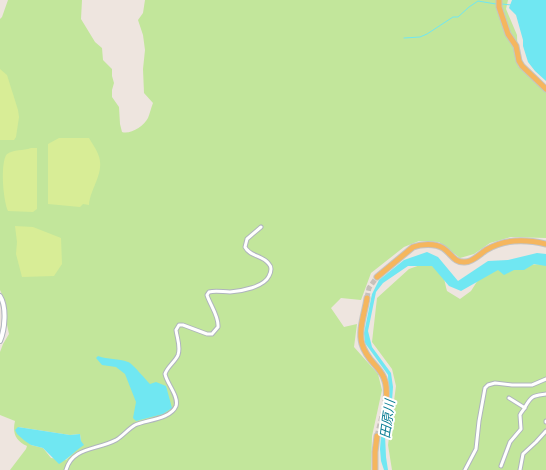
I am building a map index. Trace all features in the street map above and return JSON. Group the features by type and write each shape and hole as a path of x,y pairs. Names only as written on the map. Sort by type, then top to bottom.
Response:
{"main road":[{"path":"499,0 499,7 508,34 516,46 519,61 522,66 546,89"},
{"path":"376,277 413,247 419,245 441,247 455,260 467,262 494,246 507,242 535,241 546,244"},
{"path":"367,298 360,334 364,349 380,370 384,378 387,391 386,400"},
{"path":"375,470 377,436"}],"street":[{"path":"66,470 70,458 78,453 116,440 135,425 156,420 172,412 176,404 175,397 165,374 178,356 179,345 176,330 180,325 183,325 207,334 212,334 218,327 218,322 208,299 207,295 209,292 230,292 244,289 259,284 268,278 271,268 270,265 249,253 245,247 247,239 261,227"},
{"path":"0,296 3,302 4,322 0,341"},
{"path":"465,470 476,449 485,388 495,382 512,385 532,385 546,379"},
{"path":"501,466 510,442 521,429 520,415 527,402 534,395 546,394"},
{"path":"509,398 525,408"},
{"path":"520,470 523,454 546,430"}],"green space":[{"path":"8,0 82,0 81,19 95,42 102,48 103,60 112,69 114,83 112,97 119,107 120,124 122,132 125,133 133,131 146,121 153,103 144,93 143,69 145,50 143,35 138,20 143,13 145,0 508,0 506,9 517,35 518,66 546,92 546,238 511,237 490,243 474,254 460,258 439,242 419,241 404,247 371,273 361,300 341,298 331,308 344,327 357,324 354,347 378,374 382,390 372,436 371,470 10,470 27,446 20,442 16,436 14,429 15,421 0,415 0,352 9,334 6,320 6,303 0,290 0,19","holes":["18,427 70,435 80,434 81,441 76,450 66,460 51,458 43,448 31,445"]},
{"path":"0,69 7,75 18,110 19,117 16,137 14,140 0,140"},
{"path":"59,138 89,138 97,152 100,161 99,174 89,205 83,204 80,207 48,204 48,144"},
{"path":"37,148 37,209 33,212 8,211 3,181 5,158 10,152"},
{"path":"15,226 33,227 61,238 62,264 54,276 22,277 16,254 17,242"},
{"path":"426,263 440,271 447,291 460,299 471,291 483,272 518,265 546,264 546,470 392,470 388,445 396,386 392,369 372,342 377,298 409,269"}],"water":[{"path":"512,0 546,0 546,81 528,62 516,15 509,8"},
{"name":"田原川","path":"427,252 438,257 458,281 488,261 508,260 537,253 546,254 546,266 534,264 524,270 514,270 504,275 498,270 461,291 449,286 432,266 408,266 383,283 376,292 368,331 372,347 391,373 393,387 392,401 385,435 388,470 384,470 381,461 380,449 381,436 389,399 388,375 365,343 364,333 372,294 379,280 404,260"},
{"path":"98,356 128,362 136,368 150,384 156,382 166,386 172,408 163,414 136,421 133,418 136,402 125,374 116,367 102,365 96,358"},
{"path":"18,427 70,435 80,434 81,441 84,445 59,464 43,448 31,445 17,434 15,430"}],"waterway":[{"path":"404,38 420,37 427,34 453,17 458,17 478,1 496,4"},
{"path":"502,4 511,5"}],"tunnel":[{"path":"367,298 369,288 377,277"},
{"path":"377,436 386,400"}]}
